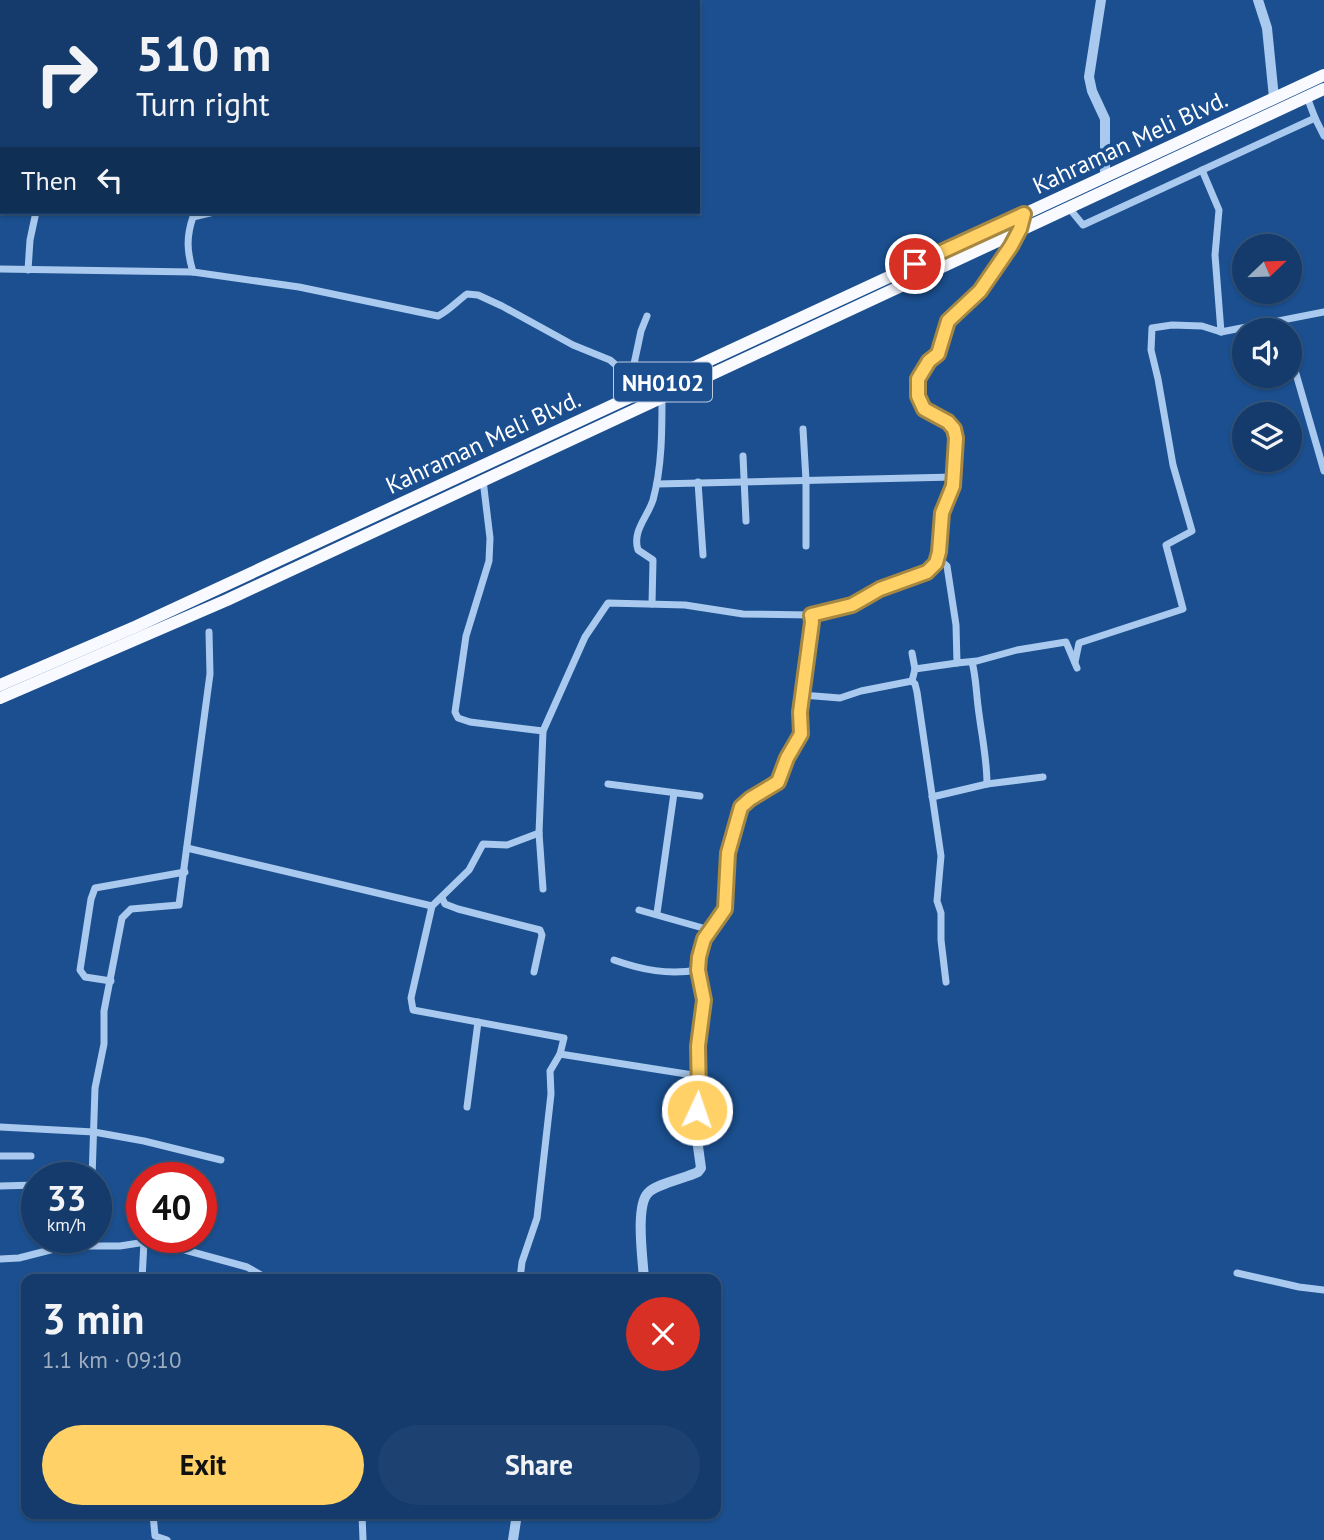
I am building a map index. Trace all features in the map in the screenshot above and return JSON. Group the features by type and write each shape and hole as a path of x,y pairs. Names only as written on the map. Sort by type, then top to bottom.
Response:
{"highway":[{"name":"Kahraman Meli Blvd.","path":"0,685 138,626 1324,75"},
{"name":"Kahraman Meli Blvd.","path":"0,698 227,600 1324,89"}],"street":[{"path":"1101,0 1089,77 1092,91 1105,119 1105,177"},
{"path":"1258,0 1267,29 1274,98"},
{"path":"1307,97 1324,136"},
{"path":"1069,208 1083,225 1315,118"},
{"path":"1202,170 1219,210 1215,255 1220,332"},
{"path":"28,270 36,214"},
{"path":"193,272 187,252 188,233 192,217 205,214"},
{"path":"543,889 539,833 543,731 585,637 608,603 685,605 743,614 811,615 852,605 880,589 927,572 936,563 942,513 953,486 954,429 948,422 924,409 918,396 918,379 929,361 938,354 948,321 980,291 1020,229 1024,214"},
{"path":"0,269 193,272 299,287 438,316 467,294 478,295 573,345 610,360 645,390"},
{"path":"1295,318 1324,312"},
{"path":"631,378 647,316"},
{"path":"915,669 972,662 1017,650 1066,642 1076,665 1079,643 1183,609 1166,545 1192,531 1173,465 1151,350 1152,328 1172,325 1202,326 1220,332 1232,331"},
{"path":"1300,388 1324,471"},
{"path":"652,604 653,560 638,550 636,534 650,508 657,484 662,397"},
{"path":"803,429 806,546"},
{"path":"743,456 746,521"},
{"path":"657,484 954,477"},
{"path":"483,480 490,538 489,561 466,636 455,712 458,718 470,722 543,731"},
{"path":"698,482 703,555"},
{"path":"937,557 947,566 956,625 957,663"},
{"path":"644,1274 641,1218 647,1193 698,1172 701,1168 695,1125 699,1096 698,1046 704,1000 698,970 704,939 725,909 728,853 741,807 778,782 787,758 801,734 802,695 811,615"},
{"path":"93,1162 96,1088 104,1044 104,1011 125,913 139,908 179,905 209,674 209,632"},
{"path":"912,653 915,669 912,681"},
{"path":"972,662 978,682 987,784"},
{"path":"802,695 840,698 912,681"},
{"path":"912,681 917,692 941,856 937,888 946,982"},
{"path":"933,797 987,784 1043,777"},
{"path":"608,784 700,796"},
{"path":"656,913 674,793"},
{"path":"521,1274 537,1218 551,1094 550,1072 560,1054 564,1038 413,1010 411,998 432,906 469,870 483,844 507,845 539,833"},
{"path":"187,848 432,906"},
{"path":"111,981 85,977 80,970 95,888 185,872"},
{"path":"442,898 445,904 458,909 540,930 542,935 534,972"},
{"path":"639,910 710,930"},
{"path":"614,960 640,969 677,974 698,970"},
{"path":"467,1107 478,1022"},
{"path":"560,1054 699,1076"},
{"path":"0,1127 94,1132 136,1139 222,1160"},
{"path":"0,1156 31,1156"},
{"path":"0,1186 21,1185"},
{"path":"0,1259 39,1253"},
{"path":"142,1274 143,1253"},
{"path":"197,1253 247,1267 259,1274"},
{"path":"1237,1273 1324,1290"},
{"path":"153,1519 155,1536 167,1540"},
{"path":"362,1519 363,1540"},
{"path":"513,1540 516,1519"}],"route":[{"path":"697,1110 698,1046 704,1000 698,970 699,957 704,939 725,909 728,853 741,807 778,782 787,758 801,734 800,712 811,615 852,605 867,594 927,572 936,563 942,513 953,486 956,438 954,429 948,422 924,409 918,396 918,379 929,361 938,354 948,321 980,291 1011,246 1024,214 915,264"}]}
